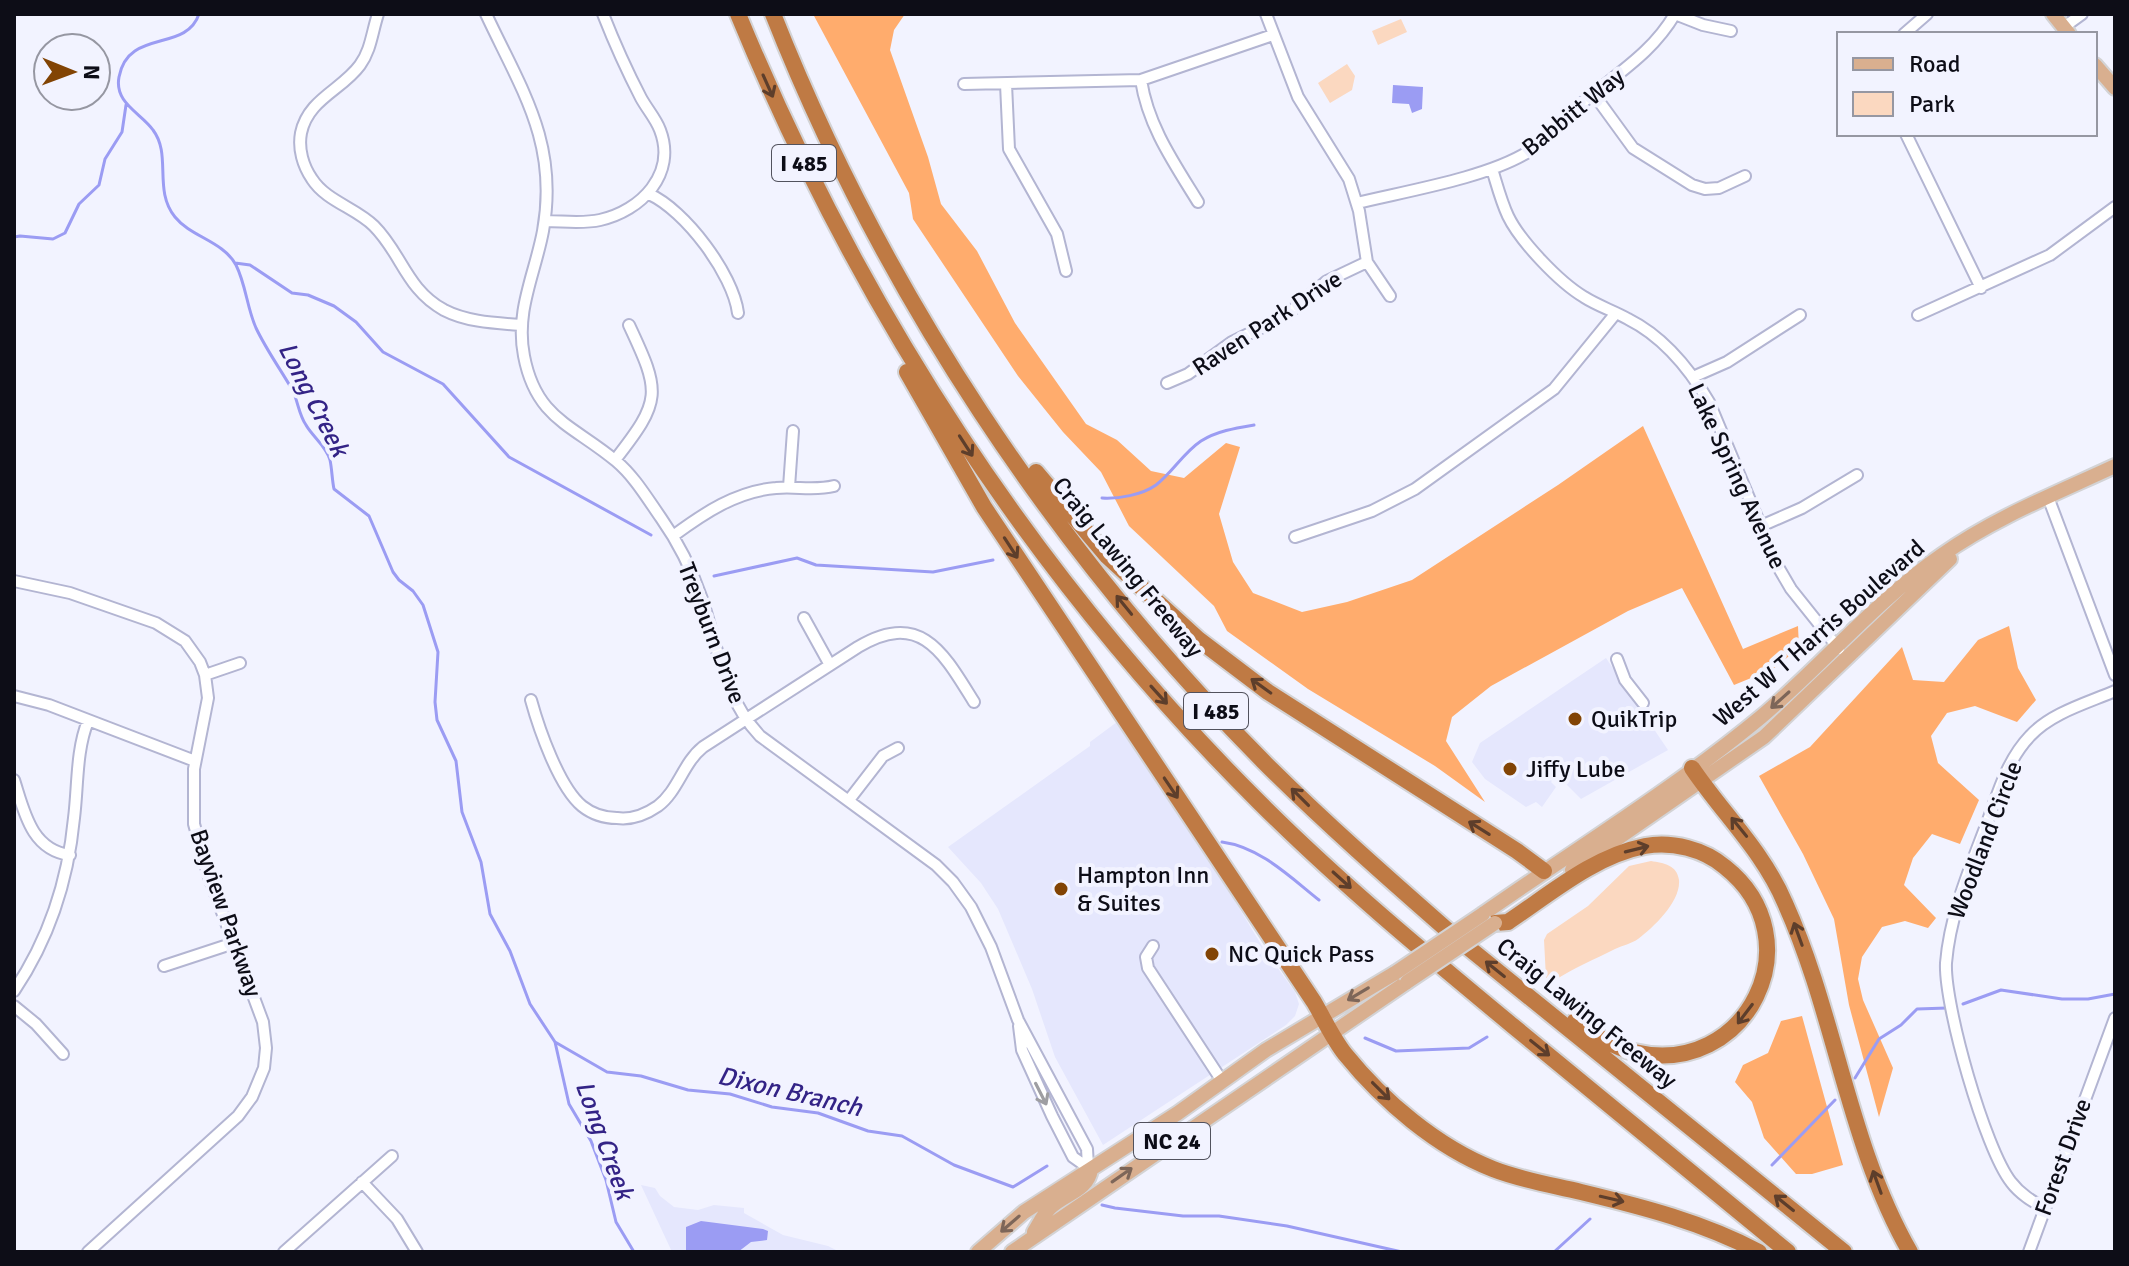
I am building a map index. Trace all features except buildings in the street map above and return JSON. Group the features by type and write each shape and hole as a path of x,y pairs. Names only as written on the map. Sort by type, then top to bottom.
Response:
{"highway":[{"name":"I 485","path":"738,14 808,171 880,308 976,462 1070,590 1158,694 1257,801 1378,913 1788,1252"},
{"name":"Craig Lawing Freeway","path":"773,14 824,131 873,227 966,387 1029,481 1108,585 1230,726 1365,859 1454,936 1844,1252"},
{"path":"880,308 909,376 984,507 1344,1053 1386,1096 1436,1139 1465,1155 1522,1178 1675,1216 1759,1252"},
{"path":"966,387 1107,556 1165,612 1268,692 1544,871"},
{"path":"1697,774 1753,845 1785,901 1805,954 1874,1176 1888,1212 1910,1252"},
{"path":"1489,918 1508,922 1601,862 1632,850 1658,845 1691,849 1721,863 1742,882 1759,911 1767,953 1762,984 1756,998 1725,1036 1694,1052 1665,1056 1631,1052 1595,1035 1556,1006 1536,1002"}],"main road":[{"path":"2053,14 2067,31"},
{"path":"2097,67 2115,88"},
{"name":"West W T Harris Boulevard","path":"1012,1252 1332,1031 1401,977 1697,774 1932,563 1976,534 2115,466"},
{"name":"West W T Harris Boulevard","path":"1489,918 1544,871 1697,774 1764,737 1976,534"},
{"name":"West W T Harris Boulevard","path":"978,1252 1024,1212 1089,1167 1322,1016 1401,977"},
{"path":"1031,1237 1050,1208 1088,1180 1089,1167"}],"street":[{"path":"378,14 370,46 358,68 322,98 304,123 300,148 306,169 324,191 374,226 406,274 432,303 459,316 521,325"},
{"name":"Treyburn Drive","path":"486,14 526,92 540,133 546,172 545,221 521,325 524,359 533,386 568,429 615,460 641,489 673,536 702,601 722,673 746,720 760,736 936,865 971,907 991,947 1018,1020 1022,1050 1034,1080 1073,1157 1089,1167"},
{"path":"545,221 600,220 626,210 649,194 662,170 664,157 660,129 603,14"},
{"path":"1266,14 1298,97 1349,179 1357,203 1367,262 1390,296"},
{"path":"1675,14 1731,31"},
{"name":"Babbitt Way","path":"1357,203 1492,169 1533,148 1593,93 1647,52 1675,14"},
{"path":"1906,32 1927,14"},
{"path":"2067,31 2082,14"},
{"path":"964,84 1141,80 1273,35"},
{"path":"1141,80 1154,129 1198,202"},
{"path":"1006,84 1009,149 1057,234 1066,271"},
{"path":"1593,93 1633,148 1692,185 1705,189 1719,188 1745,176"},
{"path":"1907,136 1981,288"},
{"name":"Lake Spring Avenue","path":"1492,169 1508,216 1525,241 1573,289 1637,324 1665,344 1693,377 1721,429 1784,578 1848,657"},
{"path":"649,194 671,209 706,247 732,290 738,313"},
{"path":"1918,315 2050,255 2115,207"},
{"name":"Raven Park Drive","path":"1167,383 1188,374 1232,342 1285,316 1327,281 1367,262"},
{"path":"1295,537 1372,511 1415,489 1547,395 1562,381 1616,313"},
{"path":"1693,377 1727,362 1800,315"},
{"path":"615,460 645,420 653,392 651,373 629,325"},
{"path":"789,487 793,431"},
{"path":"1761,526 1802,508 1857,475"},
{"path":"673,536 734,498 754,491 834,486"},
{"path":"2048,497 2115,675"},
{"name":"Bayview Parkway","path":"14,581 70,593 156,623 185,641 200,662 205,675 207,710 195,761 194,824 206,868 266,1036 264,1068 252,1097 238,1116 88,1252"},
{"path":"804,618 830,665"},
{"path":"531,700 571,795 591,812 614,818 638,817 660,804 674,788 695,753 868,641 885,634 914,636 929,642 943,654 974,702"},
{"path":"205,675 240,663"},
{"path":"1620,664 1625,680 1643,703"},
{"name":"Woodland Circle","path":"2044,1208 2011,1183 1993,1148 1955,1022 1946,972 1948,944 1968,871 2007,771 2023,744 2049,721 2115,691"},
{"path":"14,696 49,705 195,761"},
{"path":"14,991 50,923 70,855 82,741 88,721"},
{"path":"849,800 883,756 898,748"},
{"path":"14,780 33,833 53,851 70,855"},
{"path":"164,966 234,943"},
{"path":"1153,946 1146,957 1148,968 1222,1081"},
{"path":"14,1006 36,1024 63,1054"},
{"name":"Forest Drive","path":"2029,1252 2115,1018"},
{"path":"284,1252 392,1156"},
{"path":"362,1182 397,1219 417,1252"}],"shaded area":[{"path":"813,14 905,14 894,30 890,50 928,157 941,204 977,251 1015,323 1086,424 1117,440 1151,471 1184,478 1226,443 1240,447 1219,514 1233,562 1253,593 1302,612 1347,602 1412,580 1643,426 1743,649 1798,626 1799,648 1773,669 1734,685 1682,588 1628,611 1491,686 1452,717 1446,741 1485,802 1435,766 1308,689 1227,631 1214,606 1129,526 1101,472 1063,432 1018,376 913,219 909,193"},
{"path":"2009,626 2018,668 2036,700 2017,722 1975,706 1947,713 1931,736 1938,763 1979,800 1960,844 1932,834 1913,858 1904,885 1936,918 1928,928 1905,921 1882,927 1862,957 1858,979 1863,1000 1893,1068 1879,1117 1849,1005 1834,919 1803,854 1759,776 1810,747 1902,647 1913,680 1944,682 1978,640"},
{"path":"1606,658 1668,750 1581,799 1557,775 1551,782 1556,787 1542,807 1536,802 1526,807 1485,779 1472,762 1480,743"},
{"path":"1117,722 1212,863 1262,946 1295,992 1299,1004 1295,1016 1286,1025 1103,1145 1055,1057 1032,989 998,909 981,883 948,847 1090,746 1090,742"},
{"path":"1802,1016 1843,1165 1812,1174 1796,1174 1764,1138 1752,1102 1735,1082 1743,1065 1768,1053 1781,1021"},
{"path":"641,1185 655,1188 674,1207 698,1210 714,1205 744,1208 744,1213 783,1235 840,1252 672,1252"}],"green space":[{"path":"1401,19 1407,32 1378,45 1372,31"},
{"path":"1347,64 1355,76 1352,90 1330,103 1318,83"},
{"path":"1651,861 1673,868 1679,880 1676,896 1659,921 1633,942 1555,980 1546,978 1544,940 1547,934 1588,906 1629,866"}],"water":[{"path":"1393,85 1423,87 1422,109 1412,113 1409,104 1392,103"},
{"path":"701,1221 763,1229 768,1231 767,1240 751,1242 738,1252 686,1252 686,1227"}],"waterway":[{"name":"Long Creek","path":"199,14 192,26 182,33 133,52 124,62 119,77 121,94 158,140 165,196 175,217 189,230 223,250 236,265 256,328 293,391 304,421 328,455 334,489 369,516 393,572 423,605 438,652 437,720 456,761 462,812 481,862 490,914 510,951 530,1004 555,1042 569,1104 591,1141 606,1180 616,1222 634,1252"},
{"path":"14,237 53,239 65,233 79,204 99,185 105,159 122,132 126,105"},
{"path":"235,263 250,265 292,293 308,295 334,306 356,322 383,352 443,384 509,457 651,535"},
{"path":"1102,498 1130,496 1144,491 1162,480 1201,441 1220,432 1254,425"},
{"path":"714,576 797,558 816,565 933,572 993,560"},
{"path":"1222,842 1262,856 1319,900"},
{"path":"1963,1004 2001,990 2062,999 2088,999 2115,994"},
{"path":"1855,1078 1879,1039 1901,1025 1917,1009 1947,1008"},
{"path":"1365,1038 1396,1051 1469,1048 1487,1037"},
{"name":"Dixon Branch","path":"555,1042 607,1072 641,1076 688,1090 730,1094 772,1107 818,1113 868,1131 902,1136 954,1165 1013,1187 1047,1166"},
{"path":"1772,1165 1835,1100"},
{"name":"Dixon Branch","path":"1102,1205 1287,1226 1402,1252"},
{"path":"1554,1252 1590,1219"}],"place":[{"name":"QuikTrip","path":"1575,719"},
{"name":"Jiffy Lube","path":"1510,769"},
{"name":"Hampton Inn & Suites","path":"1061,889"},
{"name":"NC Quick Pass","path":"1212,954"}]}
